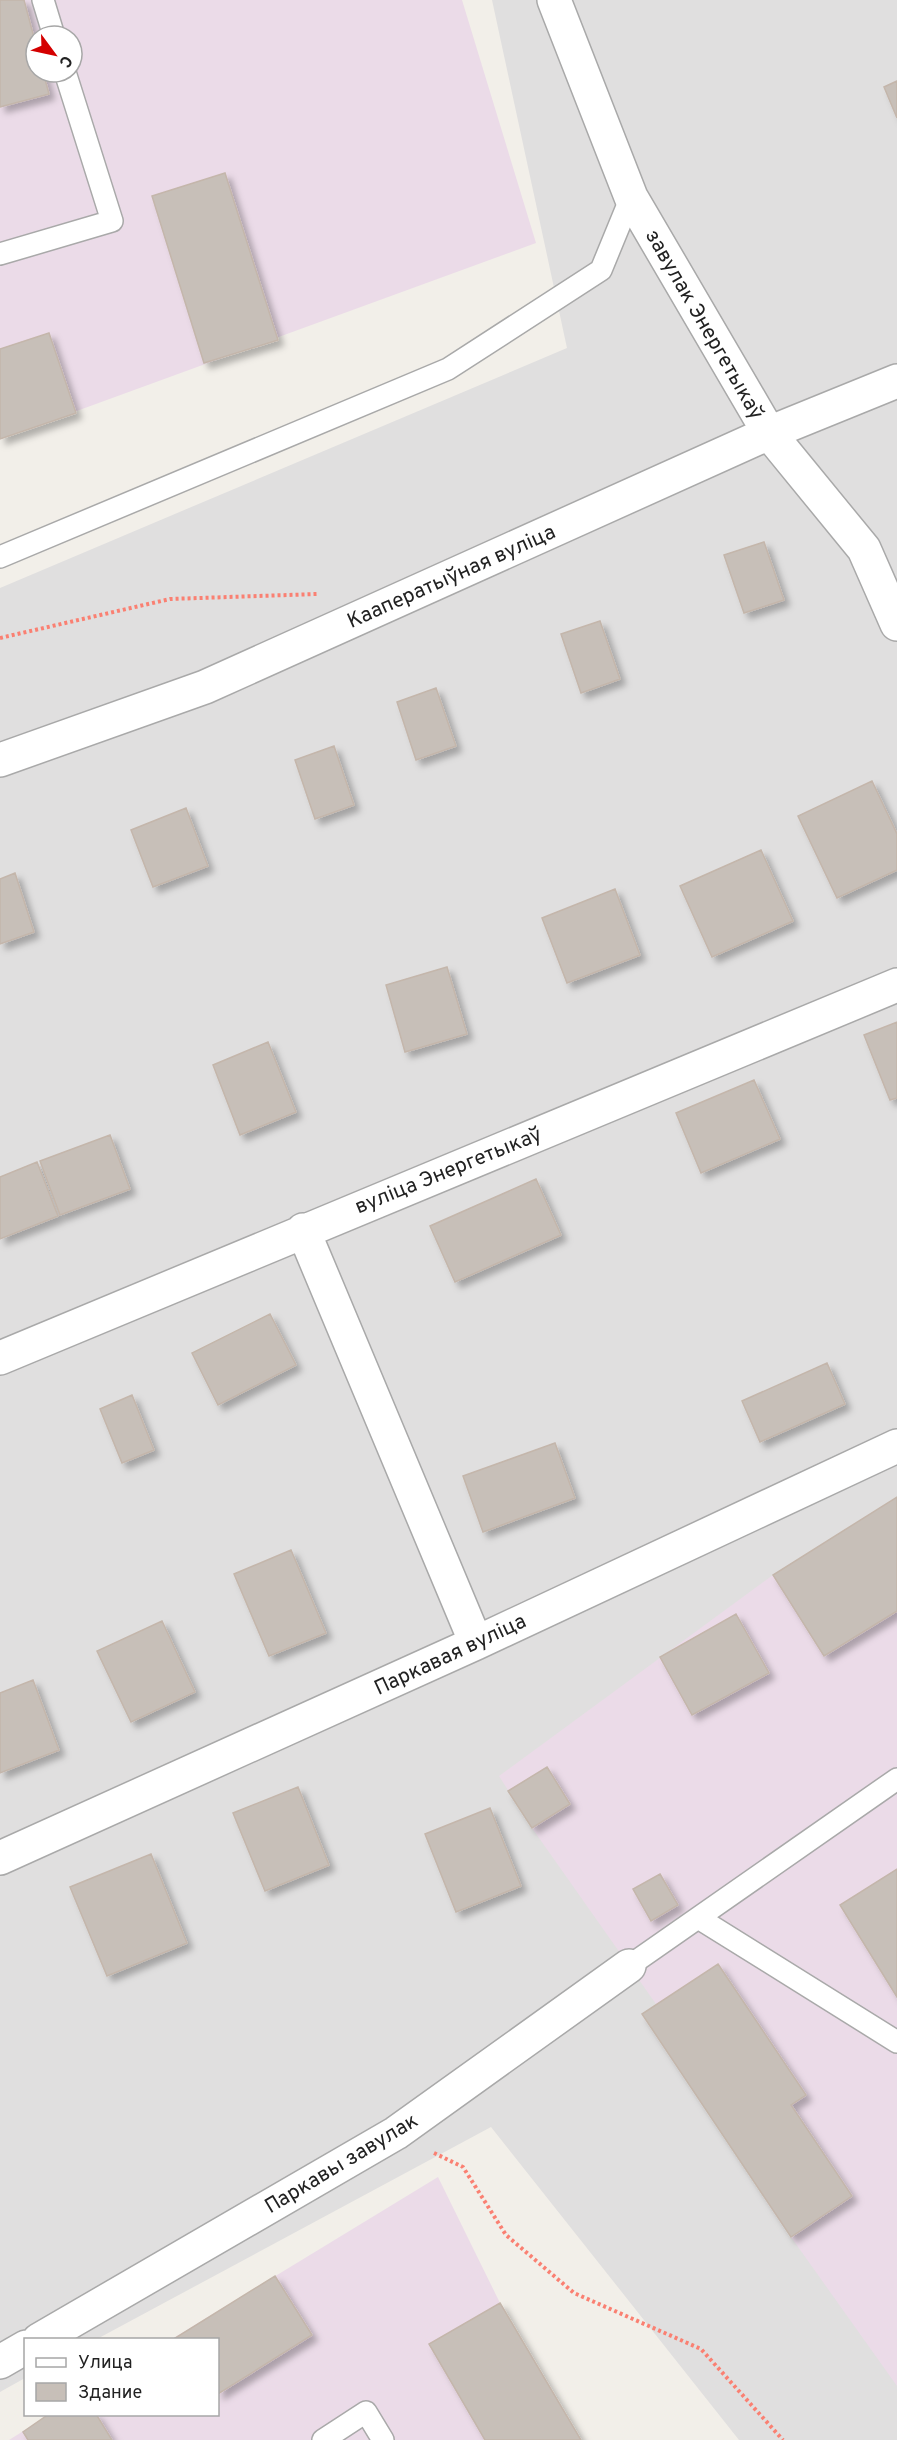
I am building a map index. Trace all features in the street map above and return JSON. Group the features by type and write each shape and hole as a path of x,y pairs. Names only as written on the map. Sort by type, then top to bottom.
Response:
{"street":[{"name":"завулак Энергетыкаў","path":"554,0 631,197 769,433 864,549 897,624"},
{"name":"Кааператыўная вуліца","path":"0,760 204,687 769,433 897,381"},
{"name":"вуліца Энергетыкаў","path":"0,1358 303,1230 897,985"},
{"path":"303,1230 476,1643"},
{"name":"Паркавая вуліца","path":"0,1858 476,1643 897,1446"},
{"name":"Паркавы завулак","path":"42,2338 396,2133 629,1966"},
{"path":"0,2362 24,2348"}],"lane":[{"path":"43,0 50,24"},
{"path":"0,254 112,221 69,84"},
{"path":"0,557 448,369 601,270 631,197"},
{"path":"629,1966 700,1919 897,1779"},
{"path":"700,1919 897,2042"},
{"path":"323,2440 366,2412 383,2440"}],"path":[{"path":"0,638 170,598 324,593"},
{"path":"396,2133 463,2167 506,2235 574,2293 701,2349 783,2440"}],"shaded area":[{"path":"0,0 462,0 536,243 0,439"},
{"path":"492,0 897,0 897,2440 739,2440 491,2127 99,2338 24,2338 24,2379 0,2392 0,588 567,348"},
{"path":"897,1497 897,2386 791,2237 642,2014 656,2004 532,1828 499,1776 773,1575"},
{"path":"438,2177 500,2303 581,2440 9,2440 47,2416 219,2416 219,2338 174,2338"}],"building":[{"path":"0,0 24,0 30,24 24,24 24,84 46,84 49,94 0,107"},
{"path":"897,81 897,118 884,87"},
{"path":"225,173 278,340 204,363 152,196"},
{"path":"49,333 76,413 0,439 0,349"},
{"path":"764,542 784,600 744,613 724,555"},
{"path":"600,621 620,679 581,693 561,634"},
{"path":"436,688 456,746 416,760 397,702"},
{"path":"334,746 354,805 315,819 295,760"},
{"path":"872,781 897,834 897,870 837,898 798,816"},
{"path":"186,808 208,866 153,887 131,830"},
{"path":"761,850 793,921 712,957 680,886"},
{"path":"15,873 34,932 0,944 0,879"},
{"path":"615,889 640,955 567,983 542,918"},
{"path":"447,967 467,1034 405,1052 386,985"},
{"path":"897,1022 897,1098 890,1100 864,1035"},
{"path":"268,1042 296,1112 240,1135 213,1065"},
{"path":"754,1080 780,1139 701,1173 676,1113"},
{"path":"110,1135 130,1189 60,1215 40,1161"},
{"path":"37,1162 58,1216 0,1239 0,1177"},
{"path":"536,1179 561,1235 455,1282 430,1226"},
{"path":"270,1314 296,1365 218,1405 192,1353"},
{"path":"827,1363 845,1404 760,1442 742,1401"},
{"path":"132,1395 154,1450 122,1463 100,1409"},
{"path":"555,1443 575,1498 483,1532 463,1476"},
{"path":"897,1497 897,1611 824,1656 773,1575"},
{"path":"291,1550 326,1633 269,1656 234,1574"},
{"path":"736,1614 769,1673 692,1715 660,1657"},
{"path":"162,1621 195,1692 131,1722 97,1651"},
{"path":"33,1680 59,1750 0,1773 0,1693"},
{"path":"547,1767 570,1804 532,1828 508,1791"},
{"path":"298,1787 329,1865 265,1891 233,1813"},
{"path":"490,1808 521,1886 456,1912 425,1834"},
{"path":"151,1854 187,1943 107,1976 70,1887"},
{"path":"897,1869 897,1997 840,1905"},
{"path":"660,1874 678,1905 651,1921 633,1889"},
{"path":"718,1964 806,2095 791,2105 852,2196 791,2237 642,2014"},
{"path":"275,2276 312,2335 219,2393 219,2338 175,2338"},
{"path":"500,2303 581,2440 485,2440 429,2344"},
{"path":"46,2416 97,2416 112,2440 28,2440 23,2432"}]}
